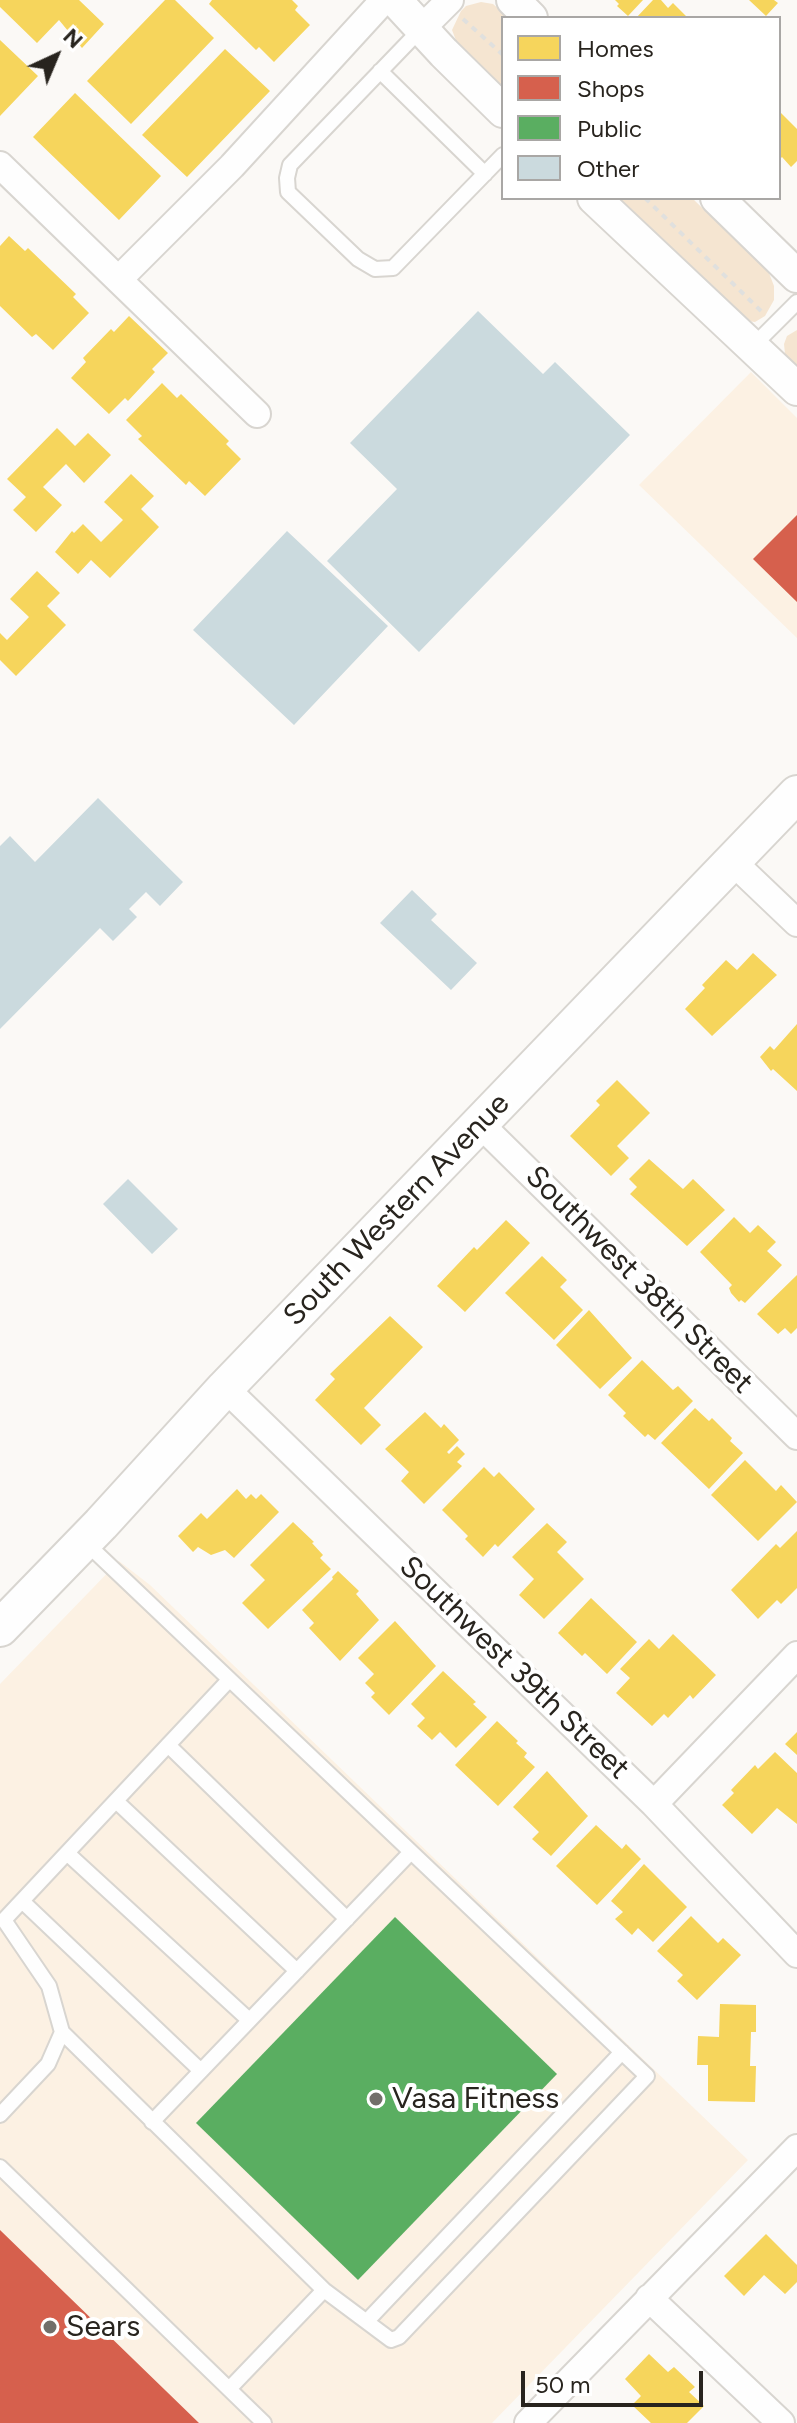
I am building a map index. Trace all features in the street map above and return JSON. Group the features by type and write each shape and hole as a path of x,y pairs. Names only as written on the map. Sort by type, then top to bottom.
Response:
{"main road":[{"name":"South Western Avenue","path":"0,1628 225,1388 797,794"}],"street":[{"path":"119,279 232,166 384,0"},
{"path":"395,0 501,109"},
{"path":"513,0 529,16"},
{"path":"422,28 448,2"},
{"path":"0,165 257,414"},
{"path":"596,200 797,389"},
{"path":"719,200 797,276"},
{"path":"732,861 797,923"},
{"name":"Southwest 38th Street","path":"480,1124 797,1436"},
{"name":"Southwest 39th Street","path":"225,1388 654,1804 797,1954"},
{"path":"654,1804 797,1655"},
{"path":"528,2423 797,2148"},
{"path":"649,2298 781,2423"}],"lane":[{"path":"422,28 290,165 288,192 358,259 375,269 393,268 501,157"},
{"path":"380,71 485,174"},
{"path":"751,348 797,302"},
{"path":"84,1541 647,2076 399,2337 391,2340 324,2290 62,2032 49,1986 1,1920 229,1680"},
{"path":"168,1745 347,1919"},
{"path":"116,1801 297,1971"},
{"path":"67,1853 249,2020"},
{"path":"152,2122 410,1853"},
{"path":"22,1901 201,2071"},
{"path":"0,2115 48,2064 62,2032"},
{"path":"367,2321 622,2052"},
{"path":"0,2167 264,2423"},
{"path":"229,2389 324,2290"}],"path":[{"path":"448,2 501,53"},
{"path":"647,200 775,325"}],"shaded area":[{"path":"481,2 493,4 507,16 501,16 501,89 457,43 452,30 466,6"},
{"path":"613,200 694,200 769,273 774,286 774,300 765,316 755,322 741,320"},
{"path":"797,330 797,369 785,354 784,344 787,336"},
{"path":"751,372 797,418 797,638 639,485"},
{"path":"119,1561 150,1585 748,2160 492,2423 0,2423 0,1684"}],"building: Homes":[{"path":"0,0 79,0 104,24 82,48 59,20 37,43 0,7"},
{"path":"165,0 175,0 214,38 131,124 87,81"},
{"path":"212,0 292,0 298,6 295,10 310,25 274,62 259,47 256,50 209,4"},
{"path":"615,0 643,0 628,16"},
{"path":"653,0 661,0 668,8 673,3 686,16 638,16"},
{"path":"749,0 774,0 778,3 766,16"},
{"path":"0,40 38,76 0,116"},
{"path":"225,49 270,91 187,177 142,135"},
{"path":"75,93 161,176 119,220 33,137"},
{"path":"781,113 797,129 797,161 791,167 782,157"},
{"path":"9,236 25,251 28,248 76,294 73,297 89,313 53,350 36,334 32,337 0,306 0,246"},
{"path":"129,316 168,353 128,401 125,398 109,414 71,378 86,362 83,358 111,329 114,332"},
{"path":"162,383 177,398 181,394 229,441 226,444 241,459 205,496 189,481 186,485 138,439 142,436 126,420"},
{"path":"57,428 75,446 88,433 111,455 84,483 66,464 43,487 62,505 36,532 13,510 26,497 7,479"},
{"path":"131,474 154,496 141,509 159,527 110,578 91,560 78,574 55,552 72,531 74,533 83,524 101,542 123,520 104,502"},
{"path":"37,571 60,593 47,606 66,625 16,676 0,660 0,633 7,640 29,617 10,599"},
{"path":"753,953 777,975 712,1036 685,1009 726,960 737,970"},
{"path":"797,1024 797,1091 773,1069 771,1071 760,1057 770,1046 774,1050"},
{"path":"617,1080 650,1113 617,1146 629,1158 611,1176 570,1136 600,1105 596,1101"},
{"path":"649,1159 683,1189 693,1179 725,1210 687,1246 630,1194 637,1187 629,1179"},
{"path":"734,1217 750,1233 758,1225 776,1242 767,1251 782,1265 745,1303 739,1302 731,1293 729,1288 732,1285 700,1252"},
{"path":"506,1220 530,1243 465,1312 437,1286 474,1247 477,1250"},
{"path":"542,1256 567,1280 560,1287 583,1310 554,1340 505,1293"},
{"path":"797,1275 797,1328 791,1334 785,1328 778,1334 757,1314"},
{"path":"589,1310 632,1358 600,1389 556,1345"},
{"path":"390,1316 423,1347 364,1408 381,1425 361,1445 315,1400 335,1379 330,1374"},
{"path":"642,1360 673,1390 678,1386 693,1401 655,1440 648,1434 645,1437 623,1416 626,1413 608,1395"},
{"path":"695,1408 709,1421 712,1418 743,1453 709,1489 661,1443"},
{"path":"425,1412 441,1428 444,1424 459,1440 447,1452 449,1454 457,1446 465,1454 457,1462 462,1466 424,1504 401,1481 409,1472 385,1449"},
{"path":"745,1460 776,1491 781,1485 797,1502 758,1541 711,1495"},
{"path":"484,1467 494,1477 499,1472 535,1509 498,1547 495,1544 483,1557 465,1539 468,1536 442,1510"},
{"path":"237,1489 246,1499 251,1494 256,1499 261,1494 279,1512 234,1558 225,1550 211,1555 198,1547 193,1552 178,1536 201,1513 207,1519"},
{"path":"293,1522 314,1542 323,1555 320,1558 331,1569 268,1629 242,1603 265,1580 250,1565"},
{"path":"547,1523 567,1542 557,1552 584,1579 544,1619 519,1595 534,1579 512,1557"},
{"path":"797,1531 797,1588 781,1604 777,1600 758,1619 731,1590 776,1544 780,1548"},
{"path":"338,1571 359,1591 356,1594 379,1620 340,1661 309,1628 314,1623 302,1610"},
{"path":"591,1598 637,1642 607,1674 558,1633"},
{"path":"395,1621 436,1666 389,1715 371,1697 375,1693 365,1683 374,1674 358,1658"},
{"path":"673,1634 716,1675 693,1699 690,1695 668,1718 664,1714 652,1726 616,1693 630,1678 620,1669 649,1639 659,1649"},
{"path":"443,1671 476,1702 473,1704 487,1717 456,1748 440,1732 432,1740 417,1726 425,1718 411,1704"},
{"path":"497,1721 518,1741 516,1743 527,1753 524,1757 535,1767 498,1806 455,1765"},
{"path":"797,1732 797,1755 785,1744"},
{"path":"775,1752 797,1773 797,1824 777,1808 752,1834 722,1805 734,1793 731,1790 755,1765 758,1769"},
{"path":"547,1771 588,1816 551,1856 532,1839 539,1832 513,1807"},
{"path":"596,1825 622,1849 626,1844 641,1859 597,1905 556,1866"},
{"path":"644,1864 687,1907 653,1942 638,1928 632,1935 615,1919 623,1912 611,1901"},
{"path":"691,1916 718,1943 723,1938 741,1955 697,2000 677,1981 683,1975 657,1951"},
{"path":"720,2004 756,2005 756,2032 751,2032 750,2066 756,2066 755,2102 708,2101 708,2065 697,2065 698,2036 719,2037"},
{"path":"766,2234 797,2265 797,2282 785,2294 764,2275 744,2296 724,2276"},
{"path":"649,2354 668,2372 674,2367 695,2387 689,2392 704,2406 687,2423 651,2423 632,2405 641,2396 625,2379"}],"building: Shops":[{"path":"797,515 797,602 753,559"},
{"name":"Sears","path":"0,2230 199,2423 0,2423"}],"building: Public":[{"name":"Vasa Fitness","path":"395,1917 557,2074 358,2280 196,2123"}],"building: Other":[{"path":"478,311 543,374 555,362 630,435 419,652 327,561 397,489 350,443"},
{"path":"287,531 388,626 294,725 193,630"},
{"path":"98,798 183,882 160,906 146,892 129,909 137,917 113,941 100,928 0,1029 0,846 10,836 35,862"},
{"path":"412,890 437,914 431,920 477,963 451,990 380,923"},
{"path":"128,1179 178,1229 152,1254 103,1204"}],"place":[{"name":"Vasa Fitness","path":"376,2099"},
{"name":"Sears","path":"50,2327"}]}
